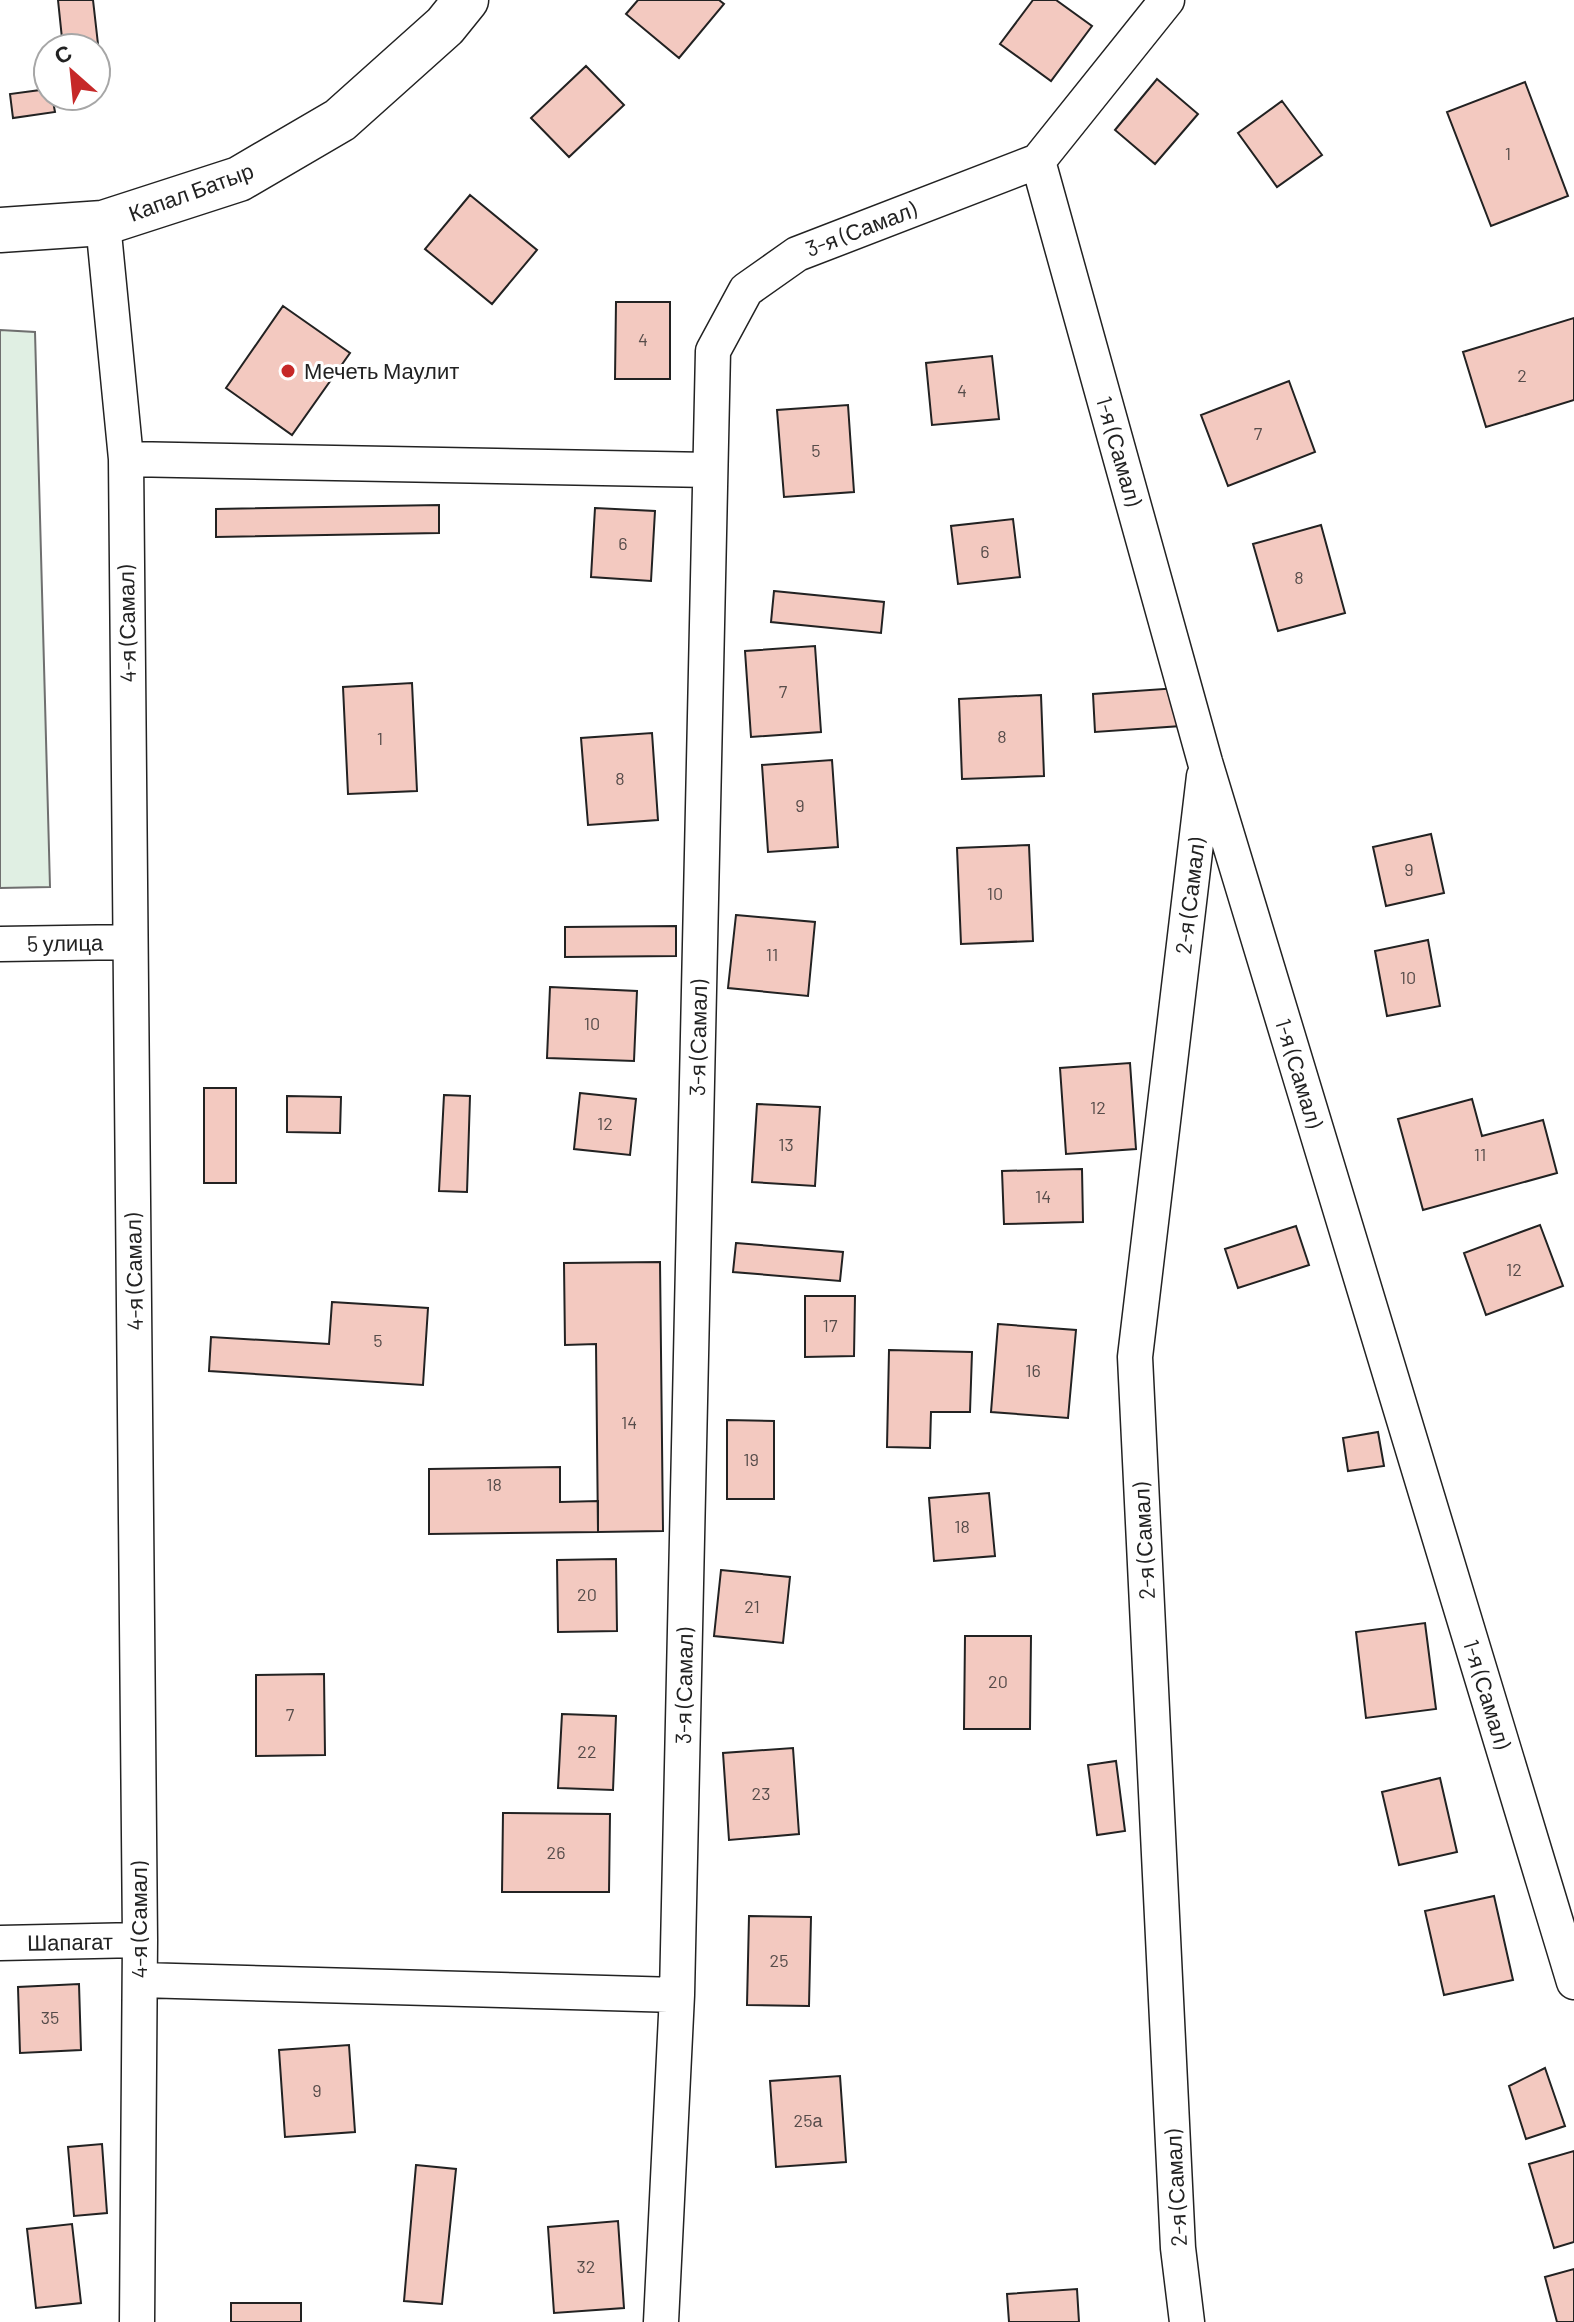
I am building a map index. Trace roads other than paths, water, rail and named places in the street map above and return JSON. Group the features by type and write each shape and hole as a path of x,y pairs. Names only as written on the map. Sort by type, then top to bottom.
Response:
{"main road":[{"name":"Капал Батыр","path":"0,230 103,223 239,179 340,120 445,26 466,0"}],"street":[{"path":"1038,161 1167,0"},
{"name":"3-я (Самал)","path":"661,2322 677,1995 713,351 746,290 797,254 1038,161"},
{"name":"1-я (Самал)","path":"1038,161 1205,762 1574,1982"},
{"name":"4-я (Самал)","path":"103,223 126,459 140,1940 137,2322"},
{"path":"126,459 710,470"},
{"name":"2-я (Самал)","path":"1187,2322 1178,2248 1135,1357 1205,762"},
{"name":"5 улица","path":"0,944 130,942"},
{"name":"Шапагат","path":"0,1943 140,1940"},
{"path":"140,1980 677,1995"}],"place":[{"name":"Мечеть Маулит","path":"288,371"}]}
